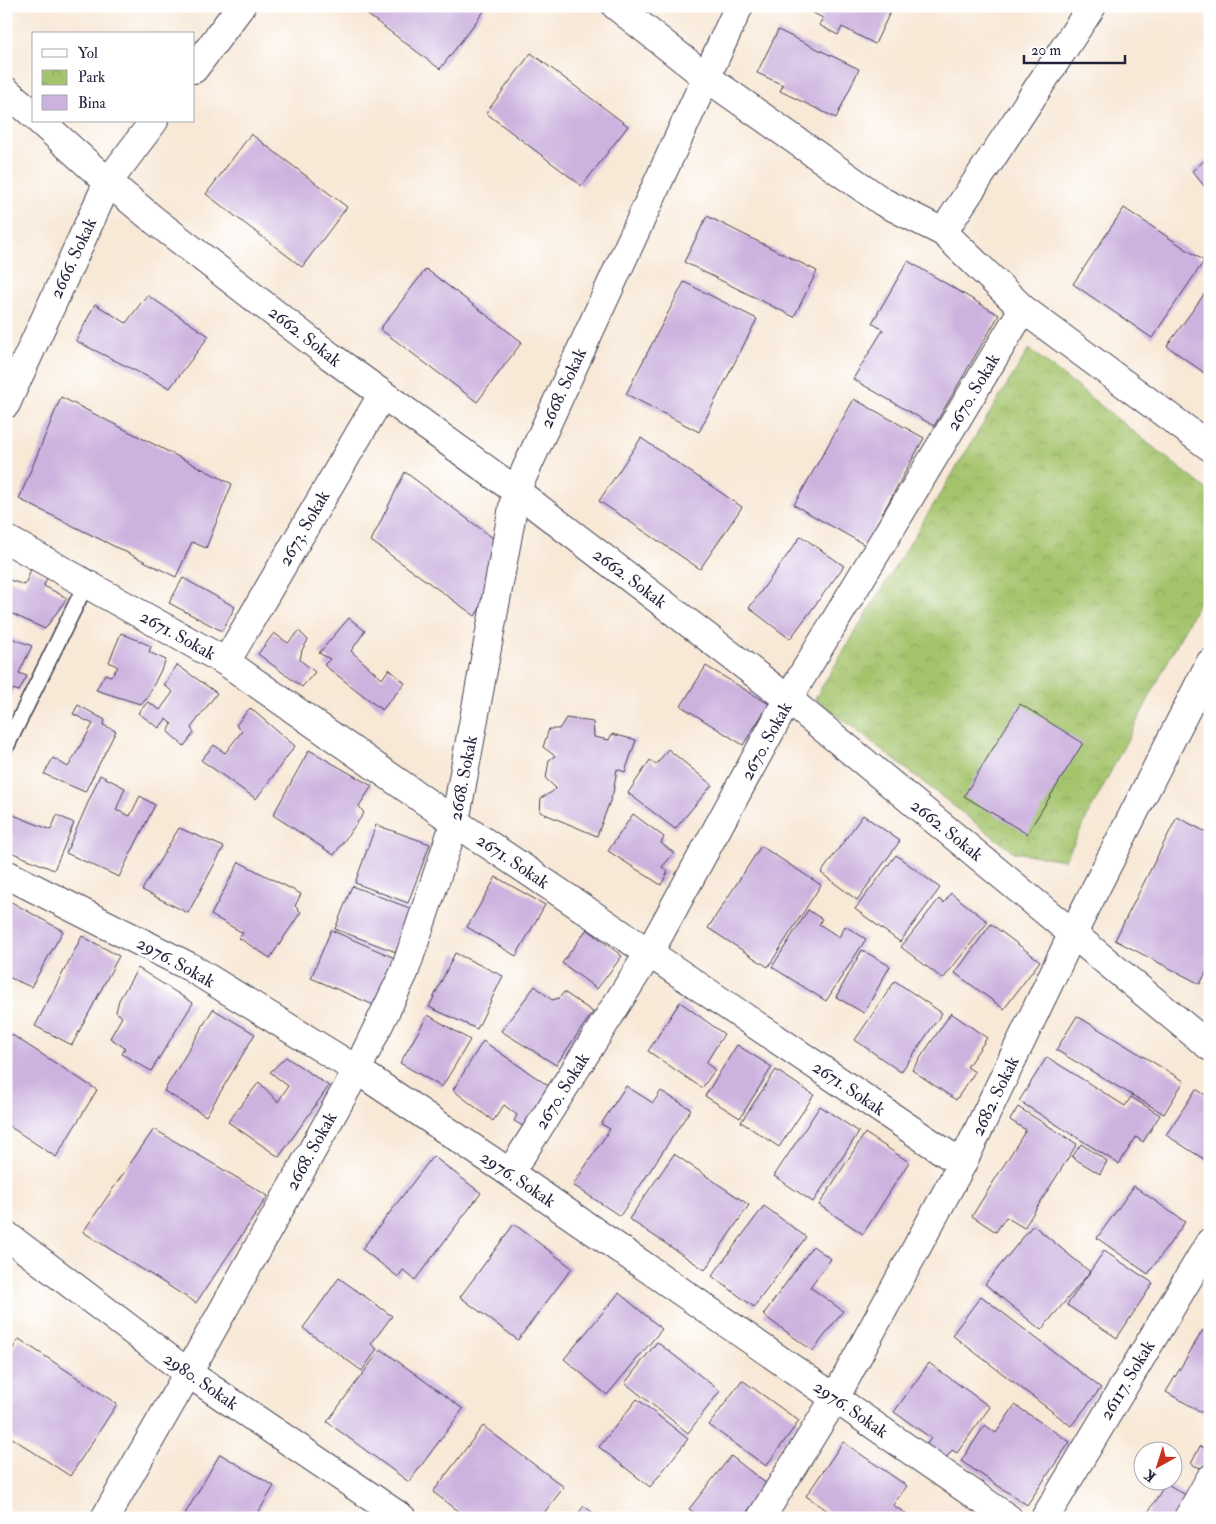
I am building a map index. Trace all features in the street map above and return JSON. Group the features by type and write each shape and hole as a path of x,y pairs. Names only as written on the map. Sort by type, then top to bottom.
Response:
{"street":[{"path":"195,68 241,6"},
{"path":"616,6 706,77 883,202 943,232 1023,309 1210,447"},
{"name":"2668. Sokak","path":"105,1518 357,1070 404,973 455,822 516,491 738,6"},
{"path":"943,232 1092,6"},
{"path":"6,91 32,113"},
{"name":"2662. Sokak","path":"41,122 154,220 382,395 516,491 788,699 1210,1047"},
{"name":"2666. Sokak","path":"6,404 108,182 153,122"},
{"name":"2670. Sokak","path":"510,1173 649,954 788,699 1023,309"},
{"name":"2673. Sokak","path":"226,662 382,395"},
{"name":"2671. Sokak","path":"6,539 226,662 455,822 962,1164"},
{"name":"2682. Sokak","path":"761,1518 836,1398 962,1164 1073,933 1210,663"},
{"name":"2976. Sokak","path":"6,874 190,967 357,1070 510,1173 1008,1518"},
{"name":"2980. Sokak","path":"6,1235 188,1373 402,1518"},
{"name":"26117. Sokak","path":"1045,1518 1210,1242"},
{"path":"1188,1518 1210,1479"}],"lane":[{"path":"7,745 86,584"}],"green space":[{"path":"1029,349 1210,492 1210,580 1065,860 1013,852 815,698"}],"building":[{"path":"356,6 480,6 485,10 440,69"},
{"path":"800,6 893,6 875,44 842,27 838,35 819,25 823,18"},
{"path":"778,30 859,69 836,118 780,91 783,85 757,73"},
{"path":"531,53 628,126 582,186 486,113"},
{"path":"251,134 347,207 302,267 206,194"},
{"path":"1210,156 1210,193 1192,171"},
{"path":"1124,208 1204,261 1152,338 1073,284"},
{"path":"707,216 817,271 794,317 684,262"},
{"path":"908,261 999,315 934,426 853,379 883,330 872,323"},
{"path":"426,269 522,342 477,402 380,329"},
{"path":"684,282 757,319 699,432 626,394"},
{"path":"1210,286 1210,377 1167,346"},
{"path":"147,295 209,336 170,388 76,341 95,304 126,323"},
{"path":"61,397 232,484 206,548 192,542 176,577 19,499"},
{"path":"854,399 924,438 865,545 794,505"},
{"path":"641,438 742,507 700,569 599,501"},
{"path":"405,472 501,544 486,571 493,578 486,598 475,616 371,541"},
{"path":"801,536 844,566 790,639 749,608"},
{"path":"31,569 47,577 44,586 67,598 45,629 6,611 6,579 25,585"},
{"path":"183,578 235,607 222,631 169,603"},
{"path":"349,618 365,631 351,651 382,679 389,669 405,683 382,710 324,665 330,659 319,653"},
{"path":"299,631 308,640 302,650 300,660 315,672 302,687 258,654 274,633 288,643"},
{"path":"121,633 151,646 149,652 166,660 146,700 140,704 96,690 105,674 111,676 118,667 109,662"},
{"path":"6,636 32,646 19,673 27,676 19,691 13,689 6,704"},
{"path":"177,665 217,693 191,728 194,733 184,746 168,732 172,724 166,719 159,728 138,713 148,702 160,710 173,692 164,685"},
{"path":"706,666 769,704 743,745 681,706"},
{"path":"1020,704 1083,743 1027,834 964,796"},
{"path":"78,705 105,720 103,725 116,731 85,792 44,774 53,758 68,767 93,724 73,714"},
{"path":"250,708 295,746 256,799 201,760 214,745 225,753 242,731 236,725"},
{"path":"566,718 593,722 594,737 609,740 612,734 636,740 625,772 617,769 613,793 597,836 540,812 541,798 556,788 546,779 549,760 555,756 543,747 549,729 559,729"},
{"path":"668,749 712,785 675,829 628,793 650,760 656,765"},
{"path":"309,750 372,786 359,806 364,813 334,855 273,815"},
{"path":"100,775 125,788 116,810 130,816 140,796 155,805 119,877 66,853"},
{"path":"6,812 51,830 57,815 74,823 54,870 6,850"},
{"path":"633,814 664,837 661,843 674,853 662,867 668,872 661,885 608,851"},
{"path":"863,815 900,841 857,900 821,873"},
{"path":"1177,817 1210,834 1210,965 1200,984 1115,940"},
{"path":"376,825 430,844 408,903 355,883"},
{"path":"179,828 224,847 188,913 142,890"},
{"path":"761,846 821,885 768,967 708,928"},
{"path":"896,855 940,888 900,942 855,909"},
{"path":"239,862 301,894 295,906 301,912 270,958 239,938 243,933 211,915"},
{"path":"496,877 545,905 516,956 467,927"},
{"path":"352,886 412,909 396,952 335,929"},
{"path":"951,893 988,922 943,979 901,947 939,899 944,903"},
{"path":"6,899 63,931 31,987 6,976"},
{"path":"808,910 822,919 819,924 839,937 845,926 866,939 826,1001 772,967"},
{"path":"991,924 1040,961 1004,1009 955,973"},
{"path":"587,929 622,956 597,989 562,963"},
{"path":"331,930 397,959 376,1006 311,978"},
{"path":"82,936 119,956 72,1045 35,1026"},
{"path":"862,950 890,966 864,1013 836,997"},
{"path":"455,953 503,976 477,1029 429,1007"},
{"path":"138,968 193,1003 151,1071 122,1054 125,1048 110,1038 122,1017 116,1012 119,1000"},
{"path":"895,981 942,1013 901,1072 855,1040"},
{"path":"535,986 552,1000 559,998 564,992 593,1012 556,1065 501,1031"},
{"path":"680,1002 724,1034 706,1063 715,1070 702,1088 648,1051"},
{"path":"213,1009 255,1034 206,1116 164,1091"},
{"path":"951,1013 987,1038 967,1067 975,1072 956,1100 912,1070"},
{"path":"428,1015 470,1040 442,1087 400,1063"},
{"path":"1077,1016 1184,1081 1164,1114 1056,1050"},
{"path":"6,1031 97,1090 56,1157 6,1124"},
{"path":"483,1041 553,1089 528,1129 514,1121 517,1115 504,1105 493,1121 453,1090"},
{"path":"737,1045 772,1067 740,1118 705,1096"},
{"path":"286,1057 329,1086 279,1157 228,1122 259,1082 278,1102 288,1086 270,1072"},
{"path":"1047,1057 1125,1106 1131,1097 1160,1115 1143,1142 1136,1137 1119,1164 1019,1101"},
{"path":"776,1070 814,1095 779,1147 741,1122"},
{"path":"626,1086 653,1103 661,1091 691,1109 620,1216 573,1185 610,1129 601,1124"},
{"path":"1196,1089 1210,1098 1210,1163 1166,1135"},
{"path":"820,1106 859,1132 813,1202 774,1176"},
{"path":"1018,1107 1077,1144 1024,1228 1006,1217 996,1232 972,1216 1026,1130 1010,1120"},
{"path":"154,1129 268,1196 196,1303 83,1232"},
{"path":"865,1133 909,1162 863,1234 819,1205"},
{"path":"1081,1144 1107,1161 1100,1174 1072,1157"},
{"path":"674,1154 749,1205 705,1270 629,1219"},
{"path":"433,1156 481,1193 415,1280 403,1270 398,1277 362,1249"},
{"path":"1134,1186 1185,1222 1148,1274 1097,1238"},
{"path":"764,1206 806,1237 754,1307 712,1276"},
{"path":"514,1224 572,1268 518,1340 460,1297"},
{"path":"1033,1225 1090,1272 1041,1330 985,1284"},
{"path":"813,1246 831,1259 810,1287 843,1311 813,1351 763,1315"},
{"path":"1104,1251 1153,1283 1117,1338 1067,1305"},
{"path":"339,1278 392,1316 371,1344 377,1349 362,1371 303,1328"},
{"path":"619,1293 662,1329 607,1395 564,1359"},
{"path":"981,1296 1101,1388 1071,1426 952,1335"},
{"path":"1203,1330 1210,1334 1210,1417 1166,1392"},
{"path":"19,1339 117,1404 70,1476 6,1434 6,1359"},
{"path":"657,1342 720,1391 688,1433 625,1383"},
{"path":"381,1349 463,1409 409,1482 327,1422"},
{"path":"929,1363 990,1407 957,1453 952,1450 941,1465 922,1451 931,1438 894,1412"},
{"path":"742,1380 799,1421 766,1466 709,1425"},
{"path":"637,1399 688,1439 650,1487 599,1447"},
{"path":"1015,1405 1070,1442 1027,1505 961,1461 985,1425 996,1433"},
{"path":"483,1426 564,1487 540,1518 468,1518 433,1492"},
{"path":"843,1442 907,1486 893,1505 906,1514 903,1518 838,1518 806,1496"},
{"path":"1200,1446 1210,1450 1210,1460 1205,1470 1191,1464"},
{"path":"220,1454 274,1486 255,1518 191,1518 185,1514"},
{"path":"731,1456 768,1485 742,1518 700,1518 689,1509"},
{"path":"1160,1492 1181,1492 1192,1499 1180,1518 1153,1518 1147,1514"},
{"path":"584,1506 600,1518 575,1518"}]}
